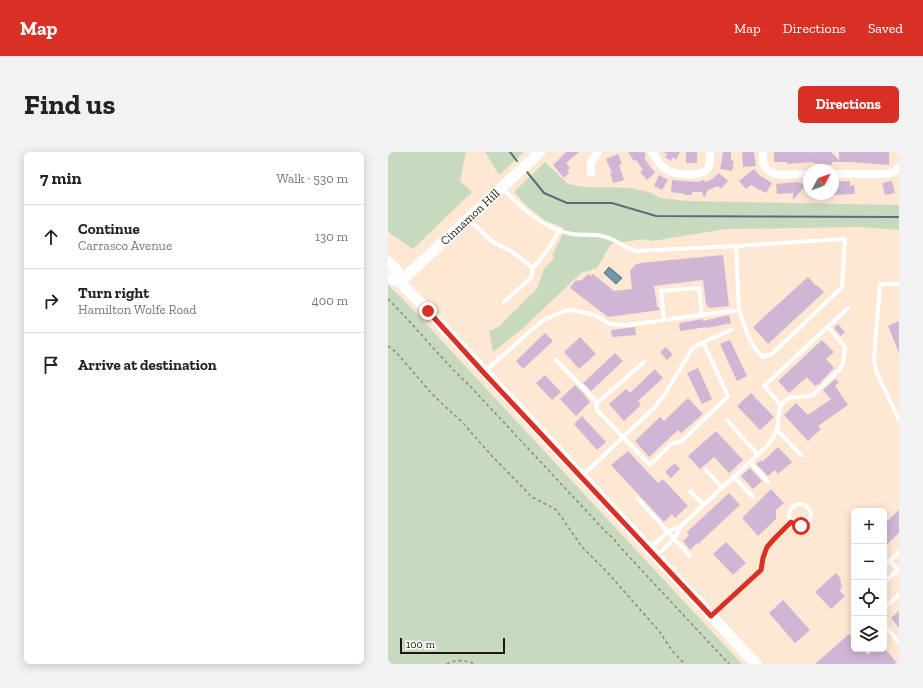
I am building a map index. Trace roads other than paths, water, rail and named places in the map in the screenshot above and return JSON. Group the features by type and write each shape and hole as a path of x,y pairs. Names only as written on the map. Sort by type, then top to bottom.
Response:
{"street":[{"name":"Cinnamon Hill","path":"400,282 540,152"},
{"path":"591,172 591,162 598,152"},
{"path":"652,152 658,162 669,171 675,173 697,174 704,172 710,164 710,152"},
{"path":"763,152 763,165 769,171 778,174 803,174"},
{"path":"839,174 888,174 899,168"},
{"path":"388,262 396,269 400,282 756,664"},
{"path":"388,278 400,282"}],"lane":[{"path":"502,188 533,216 559,230 578,235 604,236 613,239 630,250 637,251 736,246 845,239 842,287 772,354 763,357 756,350 747,333 740,310 736,246"},
{"path":"468,219 493,242 511,251 533,268"},
{"path":"504,302 531,278 533,268 550,247 559,230"},
{"path":"899,284 880,284 874,358 876,371 899,420"},
{"path":"664,320 661,291 699,288 702,315"},
{"path":"781,405 764,386 848,308"},
{"path":"483,372 542,321 568,310 595,316 610,324 621,325 740,310"},
{"path":"652,553 668,532 681,526 704,506 772,440 777,430 781,405 786,399 792,397 808,397 840,369 843,363 845,348 828,327"},
{"path":"581,477 655,407 665,394 692,349 703,342 731,330"},
{"path":"556,360 596,401 597,410 650,465 672,444 682,441 728,396 703,342"},
{"path":"596,404 644,362"},
{"path":"727,420 758,454"},
{"path":"777,430 801,455"},
{"path":"750,462 768,482"},
{"path":"706,470 722,488"},
{"path":"734,477 753,497"},
{"path":"690,490 704,506"},
{"path":"638,498 690,556"},
{"path":"799,504 806,506 809,509 811,516 807,523 797,526 791,522 789,514 792,507 799,504"},
{"path":"711,616 761,570 767,547 791,522"},
{"path":"652,553 674,539 681,526"},
{"path":"887,564 899,552"},
{"path":"886,580 898,570 890,561"},
{"path":"887,605 899,594"},
{"path":"887,628 899,642"}],"water":[{"path":"609,267 622,278 616,284 604,273"}],"waterway":[{"path":"510,152 517,161"},
{"path":"527,172 544,193 567,203 612,203 656,216 899,217"}]}
